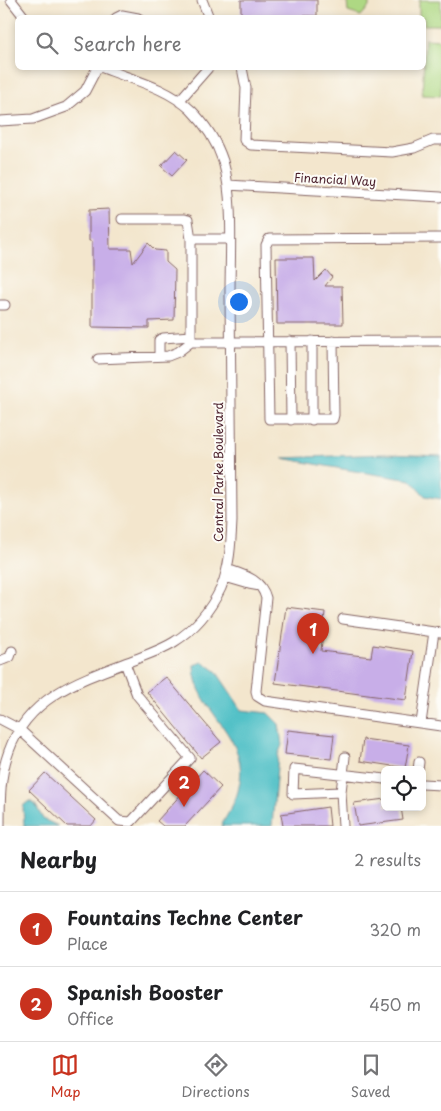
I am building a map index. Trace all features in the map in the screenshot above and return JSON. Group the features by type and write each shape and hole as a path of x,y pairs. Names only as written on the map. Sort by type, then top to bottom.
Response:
{"street":[{"path":"11,0 23,15"},
{"path":"203,0 208,15"},
{"path":"0,121 32,119 66,107 86,91 96,70"},
{"name":"Central Parke Boulevard","path":"0,826 4,769 10,746 28,717 40,704 59,691 159,650 188,632 207,612 216,597 226,573 230,549 232,520 230,239 228,185 222,160 217,146 200,122 180,101 155,86 109,70"},
{"path":"180,101 206,70"},
{"path":"242,70 246,88 244,140 251,145 392,152 414,148 433,140 441,140"},
{"name":"Financial Way","path":"228,185 441,197"},
{"path":"98,360 168,356 178,352 191,339 188,220 122,219"},
{"path":"333,341 334,415 332,419 269,419 266,245 269,239 441,238"},
{"path":"190,240 230,239"},
{"path":"159,356 159,340 163,338 230,341 441,341"},
{"path":"290,341 290,420"},
{"path":"312,341 312,420"},
{"path":"226,573 249,584 260,586 266,598 257,696 265,701 441,726"},
{"path":"343,619 437,633 421,723"},
{"path":"0,661 10,657 12,652"},
{"path":"0,719 19,729 119,824 131,824 190,758 138,695 125,663"},
{"path":"343,826 341,792 345,757"},
{"path":"341,792 293,794 294,769 381,778"},
{"path":"426,784 441,785"}],"green space":[{"path":"340,0 369,0 369,7 362,15 358,15 348,12 347,2"},
{"path":"419,0 441,0 441,25 426,25 426,15 419,15"},
{"path":"426,39 441,40 441,96 422,95 423,70 426,70"}],"water":[{"path":"386,454 441,456 441,499 425,496 411,480 282,458"},
{"path":"203,662 216,671 242,710 268,713 279,724 282,745 278,755 272,826 221,826 237,795 241,772 238,755 231,740 203,697 197,682 194,665"},
{"path":"29,801 35,804 43,819 58,826 24,826 23,806"}],"building":[{"path":"241,0 317,0 317,15 241,15"},
{"path":"176,150 187,160 172,176 161,166"},
{"path":"109,209 110,249 131,249 133,263 148,243 155,250 166,251 166,262 175,270 174,320 149,321 149,328 92,327 92,241 89,241 89,210"},
{"path":"276,258 314,258 315,281 326,270 332,277 325,286 342,286 343,324 277,324"},
{"path":"286,607 325,612 321,651 371,657 373,645 413,651 406,700 275,683"},
{"path":"166,677 221,742 201,758 147,692"},
{"path":"288,730 334,735 331,759 285,754"},
{"path":"363,739 409,745 405,766 360,761"},
{"path":"203,770 221,787 185,826 163,826 157,821"},
{"path":"45,773 96,820 91,826 67,826 29,790"},
{"path":"381,800 381,811 402,811 403,820 358,826 354,803"},
{"path":"328,807 330,826 283,826 281,814"}],"place":[{"name":"Fountains Techne Center","path":"313,654"},
{"name":"Spanish Booster","path":"184,807"}]}
